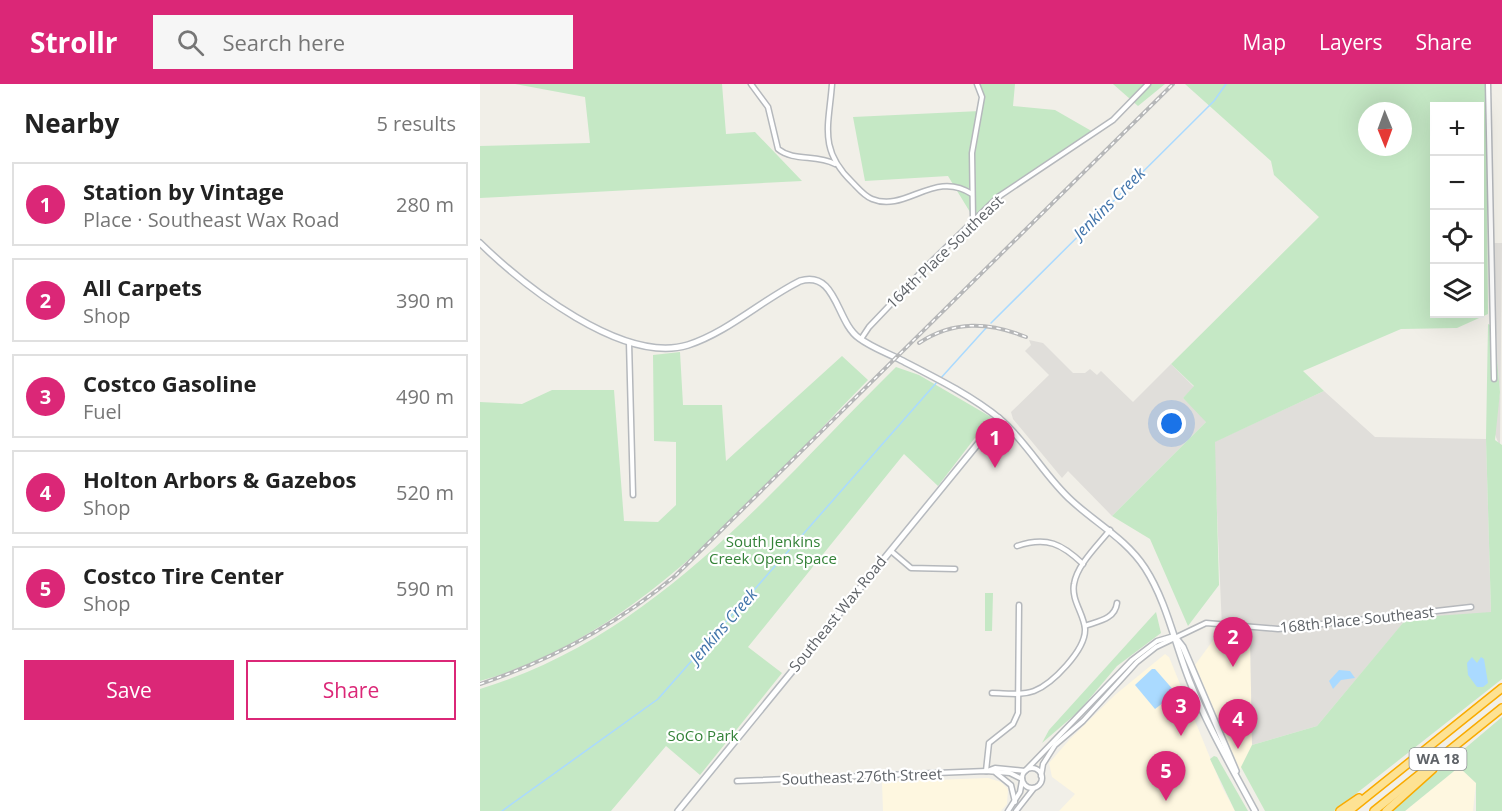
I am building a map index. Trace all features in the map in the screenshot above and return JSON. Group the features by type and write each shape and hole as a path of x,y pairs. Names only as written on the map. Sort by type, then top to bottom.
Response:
{"highway":[{"name":"WA 18","path":"1349,811 1502,688"},
{"name":"WA 18","path":"1374,811 1502,708"},
{"path":"1386,811 1469,736"},
{"path":"1340,811 1419,754"}],"street":[{"path":"751,84 768,107 778,149 791,156 814,156 835,164"},
{"path":"832,84 828,122 830,151 835,164 866,195 874,200 890,202 946,184 961,186 972,194"},
{"path":"973,220 972,153 982,97 977,84"},
{"name":"164th Place Southeast","path":"861,339 883,312 998,197 1113,120 1148,84"},
{"path":"1488,84 1494,379"},
{"path":"480,243 543,295 592,326 629,342 669,348 694,343 806,280 816,280 825,284 835,297 847,327 861,339 936,379 999,418 1016,435 1060,490 1126,544 1146,570 1175,636 1183,647 1237,776 1256,811"},
{"path":"629,342 633,495"},
{"name":"Southeast Wax Road","path":"678,811 999,418"},
{"path":"992,693 1036,690 1073,658 1083,645 1085,626 1073,588 1083,564 1110,530"},
{"path":"1017,546 1032,542 1053,543 1063,546 1083,564"},
{"path":"890,550 911,568 955,568"},
{"path":"1085,626 1106,619 1114,613 1117,603"},
{"path":"986,771 989,743 1013,724 1018,713 1019,605"},
{"name":"168th Place Southeast","path":"1025,771 1132,660 1157,641 1211,622 1250,628 1278,629 1471,607"},
{"path":"1175,636 1177,649 1198,701 1229,765 1237,776"},
{"name":"168th Place Southeast","path":"1041,776 1043,764 1055,745 1083,721 1137,662 1175,636"},
{"path":"1198,701 1212,724 1216,723"},
{"name":"Southeast 276th Street","path":"986,771 995,768 1025,771"},
{"path":"1008,811 1020,792 1025,771 1034,769 1041,776 1036,787 1026,795 1016,811"},
{"name":"Southeast 276th Street","path":"737,781 986,771 1010,773 1022,780"},
{"path":"996,772 1011,785 1015,802"},
{"path":"1022,780 1028,787 1036,787"}],"shaded area":[{"path":"1494,243 1502,243 1500,447 1494,432 1500,392 1494,327"},
{"path":"1029,340 1043,343 1073,373 1085,373 1090,369 1097,375 1101,371 1133,402 1171,364 1194,387 1183,398 1207,421 1112,516 1068,471 1062,478 1013,419 1011,412 1049,375 1025,351 1031,345"},
{"path":"1324,391 1375,437 1486,439 1491,613 1404,622 1317,726 1252,745 1250,633 1222,628 1214,442"},
{"path":"1222,628 1250,633 1252,745 1240,770 1195,665"},
{"path":"1165,654 1169,657 1222,787 1235,811 1059,811 1075,794 1052,777 1049,763 1116,694"},
{"path":"1459,767 1476,783 1473,811 1405,811"},
{"path":"988,778 1001,782 1008,789 1007,804 1001,811 883,811 882,782"}],"green space":[{"path":"515,84 722,84 726,134 755,132 802,181 480,198 480,146 590,143 585,97"},
{"path":"979,84 1015,84 1013,106 1055,110 1095,133 973,217 948,176 865,181 853,117 980,111 982,97"},
{"path":"1113,84 1165,84 1138,106"},
{"path":"1185,84 1486,84 1488,314 1484,316 1484,102 1430,102 1430,318 1479,318 1457,328 1401,329 1303,371 1324,391 1215,442 1219,585 1188,626 1150,539 1112,516 1206,422 1183,398 1194,386 1171,364 1319,217 1274,175 1271,161"},
{"path":"1488,324 1494,327 1500,392 1495,440 1502,445 1502,679 1334,811 1265,811 1241,767 1252,745 1317,726 1407,618 1491,612 1486,439"},
{"path":"680,352 683,405 722,405 726,461 842,356 868,380 738,514 644,596 593,630 539,659 480,681 480,402 522,404 552,390 614,390 624,521 658,522 676,505 676,442 654,441 653,355"},
{"path":"896,367 919,375 991,417 938,486 904,454 748,647 782,673 700,775 666,746 611,811 480,811 480,689 543,665 602,634 656,597 755,510"},
{"path":"985,593 993,593 992,631 985,631"},
{"path":"1156,612 1161,633 1117,666 1079,711 1042,743 1049,730"},
{"path":"1502,717 1502,811 1476,811 1476,783 1459,767 1405,811 1391,811"},
{"path":"1217,757 1248,811 1235,811 1210,759"}],"water":[{"path":"1472,657 1477,663 1481,657 1484,659 1488,683 1483,687 1477,687 1468,675 1467,663"},
{"path":"1152,669 1155,669 1176,693 1155,709 1135,685"},
{"path":"1339,670 1350,671 1355,678 1341,680 1333,689 1329,681"}],"waterway":[{"name":"Jenkins Creek","path":"991,323 1214,101 1226,84"},
{"name":"Jenkins Creek","path":"940,379 986,328"},
{"name":"Jenkins Creek","path":"502,811 658,699 937,382"}],"railway":[{"path":"480,684 533,664 583,639 630,610 675,576 1173,84"},
{"path":"919,343 945,330 972,326 999,328 1026,337"}],"place":[{"name":"Station by Vintage","path":"995,468"},
{"name":"All Carpets","path":"1233,667"},
{"name":"Costco Gasoline","path":"1181,736"},
{"name":"Holton Arbors & Gazebos","path":"1238,749"},
{"name":"Costco Tire Center","path":"1166,801"}],"park label":[{"name":"South Jenkins Creek Open Space","path":"773,550"},
{"name":"SoCo Park","path":"703,736"}]}
